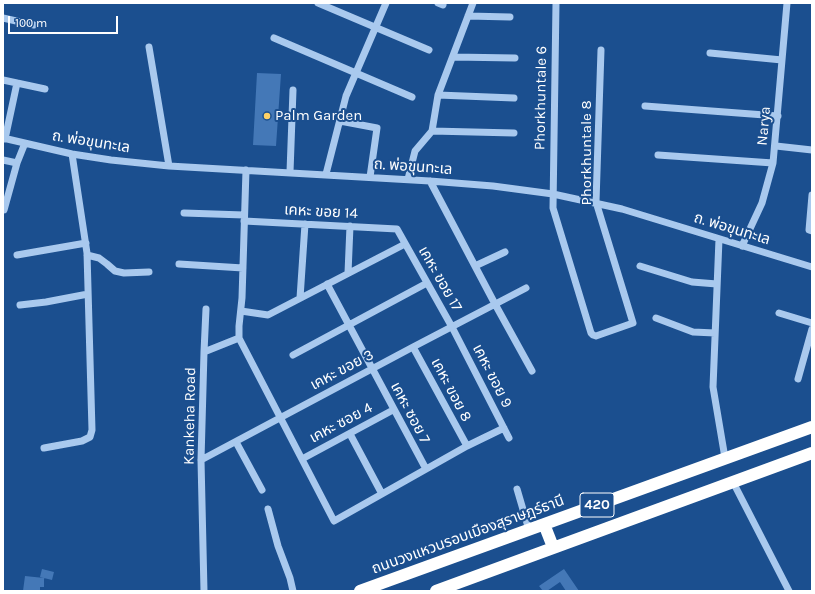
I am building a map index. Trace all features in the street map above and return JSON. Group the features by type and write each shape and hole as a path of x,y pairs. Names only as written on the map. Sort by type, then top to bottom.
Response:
{"highway":[{"name":"ถนนวงแหวนรอบเมืองสุราษฎร์ธานี","path":"360,591 812,426"},
{"name":"420","path":"440,590 457,587 553,548 812,453"},
{"path":"544,524 553,548"}],"street":[{"path":"318,3 428,50"},
{"path":"326,174 346,96 386,3"},
{"path":"408,180 415,151 432,131 438,95 473,3"},
{"name":"Phorkhuntale 6","path":"556,3 553,208 593,335 596,336 632,323"},
{"name":"Narya","path":"742,246 762,203 774,163 787,3"},
{"path":"468,16 510,17"},
{"path":"3,18 34,25"},
{"path":"274,38 412,96"},
{"path":"149,47 169,166"},
{"name":"Phorkhuntale 8","path":"601,50 596,202 632,323"},
{"path":"710,53 782,60"},
{"path":"453,57 515,58"},
{"path":"3,80 46,89"},
{"path":"4,139 17,83"},
{"path":"290,172 293,90"},
{"path":"438,95 514,98"},
{"path":"645,106 778,116"},
{"path":"340,121 377,128 370,177"},
{"path":"432,131 514,133"},
{"name":"ถ. พ่อขุนทะเล","path":"4,139 72,154 169,166 430,181 493,186 553,194 596,202 622,209 812,267"},
{"path":"3,210 17,163 25,143"},
{"path":"776,146 812,150"},
{"path":"44,448 88,439 92,430 87,255 72,154"},
{"path":"658,155 774,163"},
{"path":"3,160 17,163"},
{"path":"246,170 239,338 334,521 467,446 504,428"},
{"path":"430,181 494,304 532,371"},
{"path":"812,195 809,230 812,231"},
{"name":"เคหะ ขอย 14","path":"184,213 305,224 397,229"},
{"path":"300,298 305,224"},
{"path":"348,273 350,226"},
{"name":"เคหะ ขอย 17","path":"397,229 452,327"},
{"path":"719,239 713,387 725,458"},
{"path":"17,255 86,243"},
{"name":"เคหะ ขอย 17","path":"241,311 268,315 405,244"},
{"path":"475,266 505,252"},
{"path":"87,255 99,258 115,271 124,274 149,272"},
{"path":"179,264 243,268"},
{"path":"640,266 692,282 717,284"},
{"path":"293,355 427,283"},
{"name":"เคหะ ซอย 7","path":"327,284 426,470"},
{"name":"เคหะ ขอย 3","path":"202,460 526,288"},
{"path":"20,305 88,294"},
{"path":"204,352 206,309"},
{"path":"779,313 812,323"},
{"path":"656,318 693,332 715,333"},
{"name":"เคหะ ขอย 9","path":"452,327 509,438"},
{"path":"798,378 812,329"},
{"name":"Kankeha Road","path":"204,591 202,460 204,352 239,338"},
{"name":"เคหะ ขอย 8","path":"413,347 467,446"},
{"name":"เคหะ ซอย 4","path":"302,459 393,410"},
{"path":"350,434 382,494"},
{"path":"236,442 262,490"},
{"path":"733,482 789,591"},
{"path":"517,489 529,530"},
{"path":"268,509 278,546 290,578 293,591"}],"building":[{"name":"Palm Garden","path":"257,73 281,74 276,146 253,145"},
{"path":"42,569 54,572 52,580 40,577"},
{"path":"564,569 579,591 566,591 560,582 547,591 543,591 539,586"},
{"path":"25,576 44,578 44,587 40,587 40,591 23,591"}],"place":[{"name":"Palm Garden","path":"267,116"}]}
